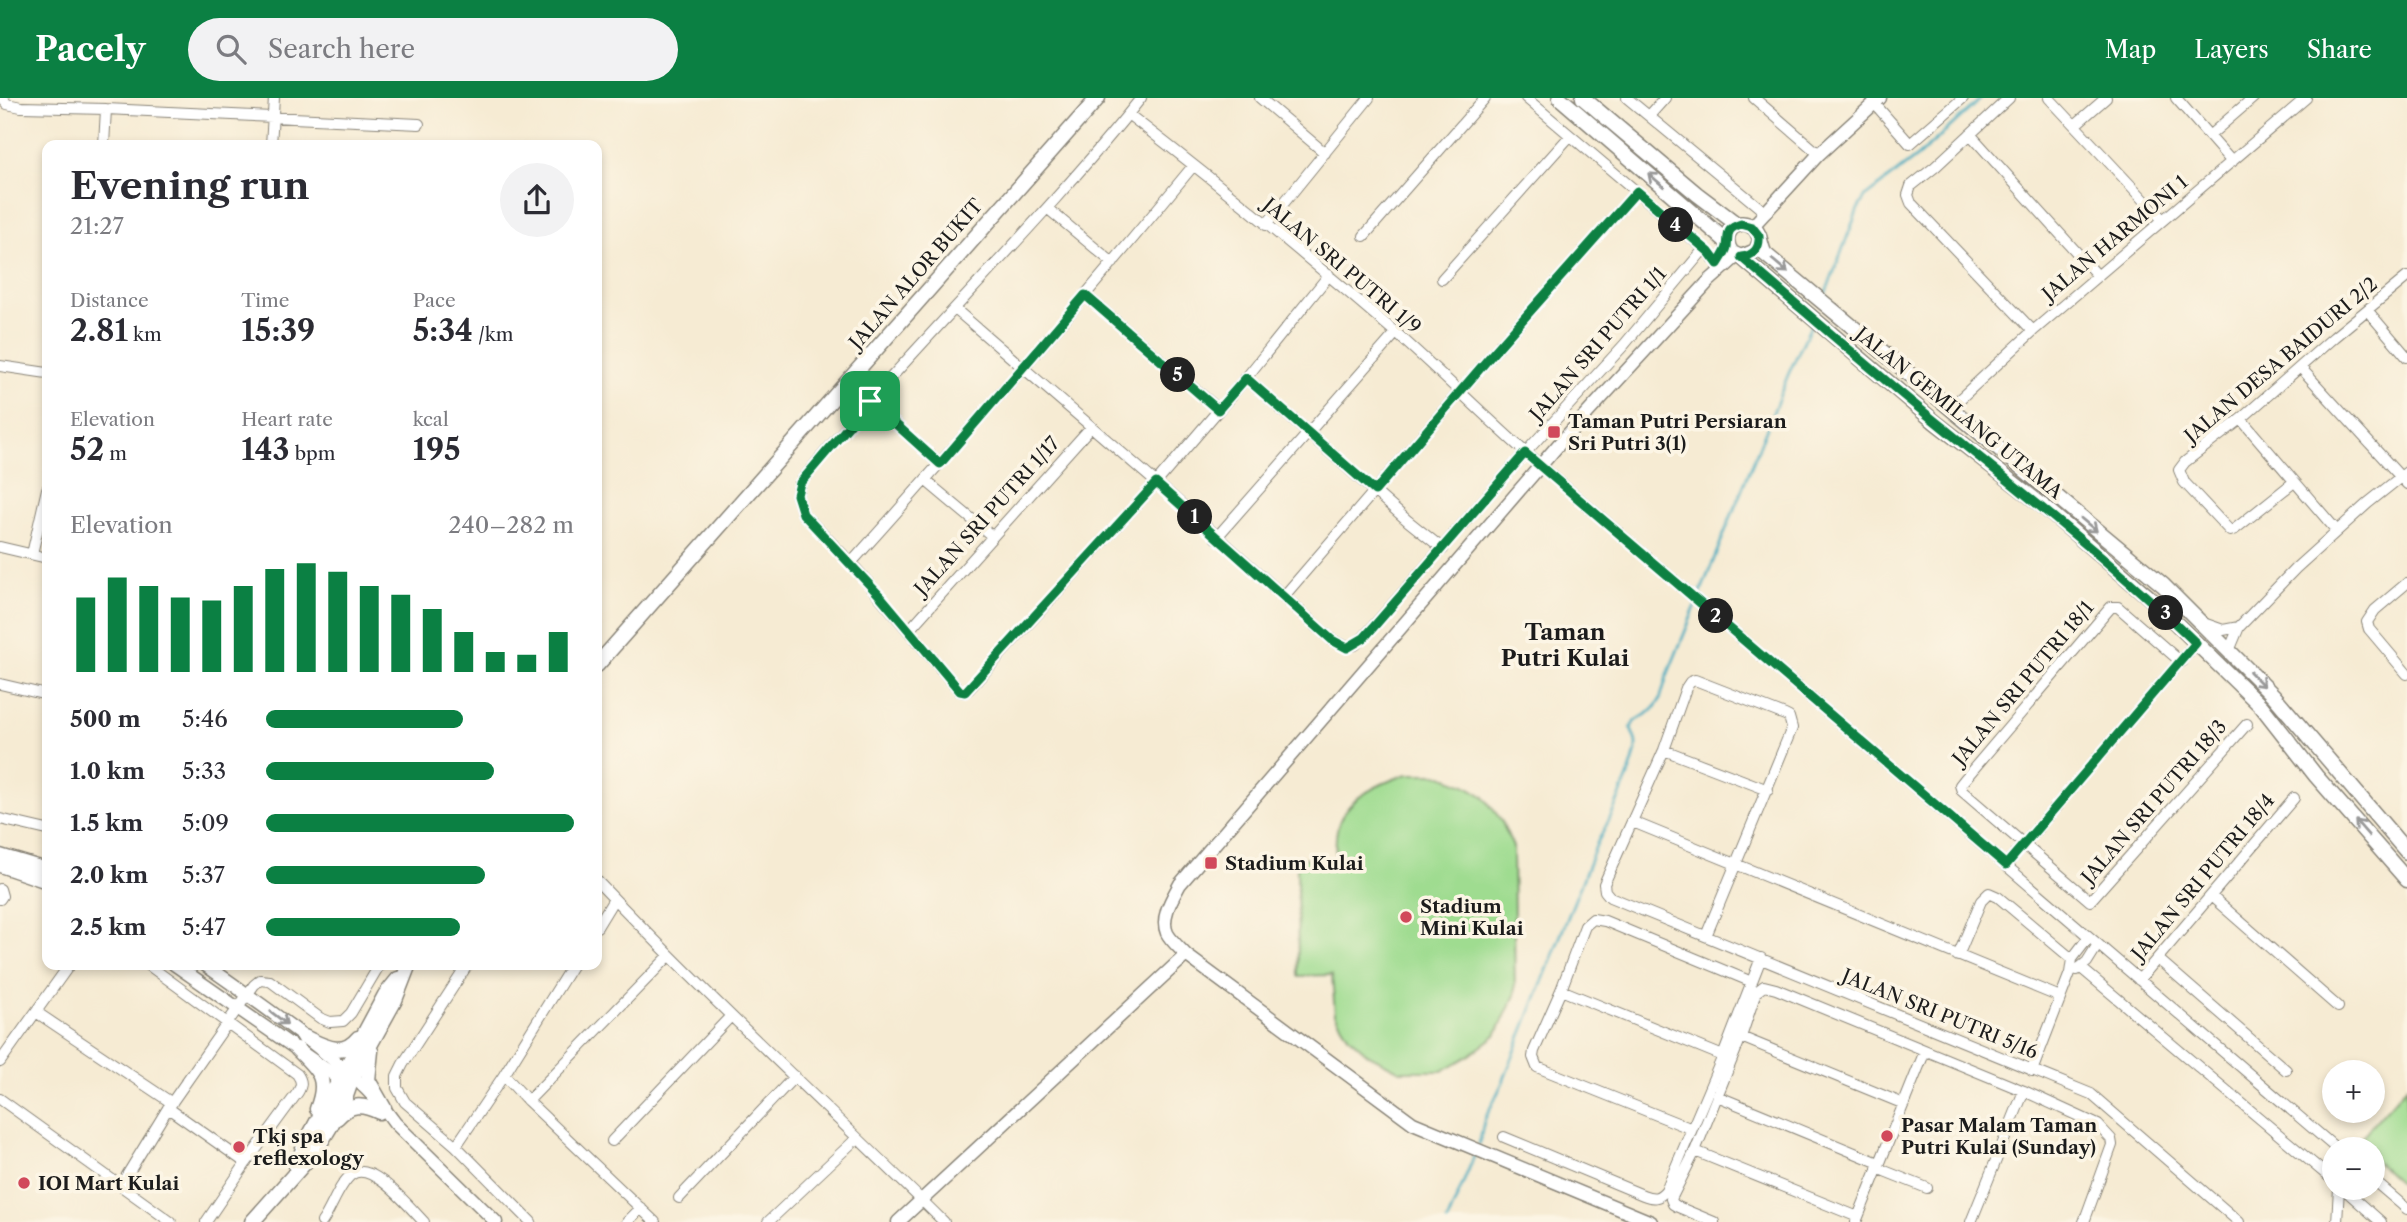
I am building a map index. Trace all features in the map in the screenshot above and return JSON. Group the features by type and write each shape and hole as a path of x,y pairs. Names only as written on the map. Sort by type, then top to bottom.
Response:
{"main road":[{"name":"JALAN ALOR BUKIT","path":"602,657 1098,98"},
{"name":"JALAN GEMILANG UTAMA","path":"1560,98 1733,250 1936,422 2053,514 2150,598 2262,707 2316,776 2407,880"},
{"path":"1584,98 1697,194 1745,226 1759,236 1759,246 1752,254 1733,250 1729,231 1745,226"},
{"name":"JALAN GEMILANG UTAMA","path":"1760,241 1765,254 2163,585 2274,696 2407,852"},
{"path":"301,1043 329,1049 347,1049 377,1022 395,1000 406,970"},
{"path":"305,1143 347,1077 377,1022"},
{"path":"377,1022 368,1080 382,1110"},
{"path":"294,1172 322,1097 323,1086 317,1069 301,1043"},
{"path":"330,1127 347,1077"},
{"path":"252,1222 316,1150 330,1127 346,1109 356,1105 382,1110"}],"street":[{"path":"2,98 7,104 21,107 419,124"},
{"path":"271,140 274,98"},
{"path":"1141,98 1047,208 870,401 800,483 797,495 803,514 851,563 960,691 965,692 1156,483 1329,275"},
{"path":"1259,98 1325,153"},
{"path":"1266,225 1370,98"},
{"path":"1364,236 1485,98"},
{"path":"1526,98 1637,191 1718,264"},
{"path":"1627,98 1766,213"},
{"path":"1649,116 1665,98"},
{"path":"1754,98 1819,154"},
{"path":"1745,226 1766,213 1819,154 1877,101 1910,144 1963,98"},
{"path":"2009,98 1910,186 1908,195 1912,203 2033,331"},
{"path":"2049,98 2163,220"},
{"path":"2075,125 2106,98"},
{"path":"2176,98 2232,162"},
{"path":"2209,136 2253,98"},
{"name":"JALAN HARMONI 1","path":"1949,409 2033,331 2306,98"},
{"path":"104,140 106,109"},
{"name":"JALAN SRI PUTRI 1/9","path":"1128,114 1329,275 1396,333 1525,453 2323,1137"},
{"path":"1970,134 2098,276"},
{"path":"1442,279 1570,136"},
{"path":"851,563 940,464 1193,166"},
{"path":"955,309 1284,596 1637,191"},
{"path":"1047,208 1113,263"},
{"name":"JALAN SRI PUTRI 1/1","path":"1284,596 1332,640 1347,648 1364,638 1525,453 1624,345 1704,249"},
{"path":"1709,281 1718,264 1733,250"},
{"path":"1651,1222 1413,1123 1186,955 1166,927 1171,900 1180,884 1540,466 1709,281 1733,250"},
{"name":"JALAN DESA BAIDURI 2/2","path":"2294,482 2230,531 2184,482 2179,470 2185,462 2241,419 2407,277"},
{"path":"1085,295 1218,410"},
{"path":"2367,310 2407,357"},
{"path":"1216,538 1396,333"},
{"path":"0,366 42,372"},
{"path":"2229,651 2239,626 2296,568 2337,531 2405,478 2300,367"},
{"path":"1246,378 1443,549"},
{"path":"870,401 940,464"},
{"path":"2241,419 2337,531"},
{"name":"JALAN SRI PUTRI 1/17","path":"909,629 1091,427"},
{"path":"925,480 992,536"},
{"path":"32,554 42,511"},
{"path":"0,547 42,557"},
{"path":"2407,583 2375,610 2367,622 2368,629 2407,674"},
{"name":"JALAN SRI PUTRI 18/1","path":"2023,845 1962,791 1960,785 2111,607 2118,607 2181,662"},
{"path":"2199,622 2223,630 2239,626"},
{"path":"2006,865 2196,643"},
{"path":"1706,936 1737,865 1768,790 1792,727 1789,717 1702,681 1690,682 1686,688 1664,750 1633,822 1737,865 1958,956 2060,997"},
{"path":"0,684 42,694"},
{"name":"JALAN SRI PUTRI 18/3","path":"2023,845 2090,901 2247,724"},
{"path":"1664,750 1768,790"},
{"name":"JALAN SRI PUTRI 18/4","path":"2139,980 2294,798"},
{"path":"0,819 42,829"},
{"name":"JALAN SRI PUTRI 5/16","path":"1633,822 1604,884 1605,891 1614,900 2091,1094 2239,1222"},
{"path":"0,855 42,868"},
{"path":"0,866 42,880"},
{"path":"602,886 730,1017 795,1076 856,1139 944,1222"},
{"path":"0,889 0,899"},
{"path":"1958,956 1981,901 1989,893 1998,897 2072,959"},
{"path":"2211,896 2338,1007"},
{"path":"602,919 614,899"},
{"path":"1692,1129 1538,1067 1533,1057 1534,1051 1588,921 1598,919 1756,984 1768,986 2024,1091 2098,1125 2111,1139 2110,1152 2084,1222"},
{"path":"2032,1070 2070,973 2072,959 2088,938"},
{"path":"2070,973 2081,968 2098,946"},
{"path":"898,1222 1186,955"},
{"path":"528,1101 669,956"},
{"path":"1714,1222 1678,1207 1671,1199 1695,1151 1741,1037 1761,958"},
{"path":"2158,958 2286,1070"},
{"path":"2081,968 2322,1171"},
{"path":"0,1062 66,970"},
{"path":"155,970 298,1074 302,1086 206,1222"},
{"path":"182,970 237,1009 301,1043"},
{"path":"213,970 248,994 301,1043 347,1077 496,1222"},
{"path":"121,1185 170,1106 260,980 266,979 320,1018 330,1022 343,1021 351,1013 376,970"},
{"path":"464,970 397,1076 397,1088 405,1102 456,1146 530,1222"},
{"path":"456,1146 569,970"},
{"path":"1504,1138 1655,1198 1666,1190 1756,984"},
{"path":"1561,990 1723,1056"},
{"path":"36,1012 246,1163"},
{"path":"612,1141 730,1017"},
{"path":"1741,1037 1904,1104"},
{"path":"1695,1151 1857,1219 1925,1051"},
{"path":"504,1075 655,1222"},
{"path":"679,1198 795,1076"},
{"path":"1972,1222 2024,1091"},
{"path":"1717,1096 1927,1188"},
{"path":"0,1099 171,1222"},
{"path":"768,1222 856,1139"},
{"path":"323,1222 345,1183 352,1174 361,1171 371,1172 424,1222"},
{"path":"2385,1190 2407,1209"},
{"path":"2337,1222 2340,1200"},
{"path":"2355,1200 2381,1222"},
{"path":"627,1222 641,1208"}],"green space":[{"name":"Stadium Mini Kulai","path":"1408,774 1437,774 1465,785 1483,796 1501,820 1513,847 1515,995 1496,1035 1470,1055 1442,1071 1400,1071 1369,1055 1349,1037 1335,1014 1332,975 1298,976 1297,859 1335,858 1337,830 1347,809 1375,787"},
{"path":"2407,1086 2407,1190 2385,1170 2385,1137 2361,1137 2374,1123 2385,1123 2385,1111"}],"waterway":[{"path":"1825,295 1858,209 1866,196 1918,156 1982,98"},
{"path":"1698,599 1788,375 1812,323"},
{"path":"1479,1144 1484,1121 1503,1082 1597,843 1627,779 1636,744 1631,728 1634,722 1653,710 1660,700 1696,605"},
{"path":"1447,1222 1475,1154"}],"place":[{"name":"Taman Putri Persiaran Sri Putri 3(1)","path":"1554,432"},
{"name":"Stadium Kulai","path":"1211,863"},
{"name":"Stadium Mini Kulai","path":"1406,917"},
{"name":"Pasar Malam Taman Putri Kulai (Sunday)","path":"1887,1136"},
{"name":"Tkj spa reflexology","path":"239,1147"},
{"name":"IOI Mart Kulai","path":"24,1183"}],"district":[{"name":"Taman Putri Kulai","path":"1565,645"}],"route":[{"path":"1637,191 1709,252 1718,264 1727,246 1729,231 1734,226 1745,224 1756,230 1759,246 1752,254 1741,257 1936,422 2043,506 2150,598 2196,643 2006,865 1525,453 1364,638 1347,648 1332,640 1156,483 965,692 960,691 851,563 803,514 797,495 800,483 870,401 940,464 1085,295 1218,410 1246,378 1375,491 1637,191"}]}
